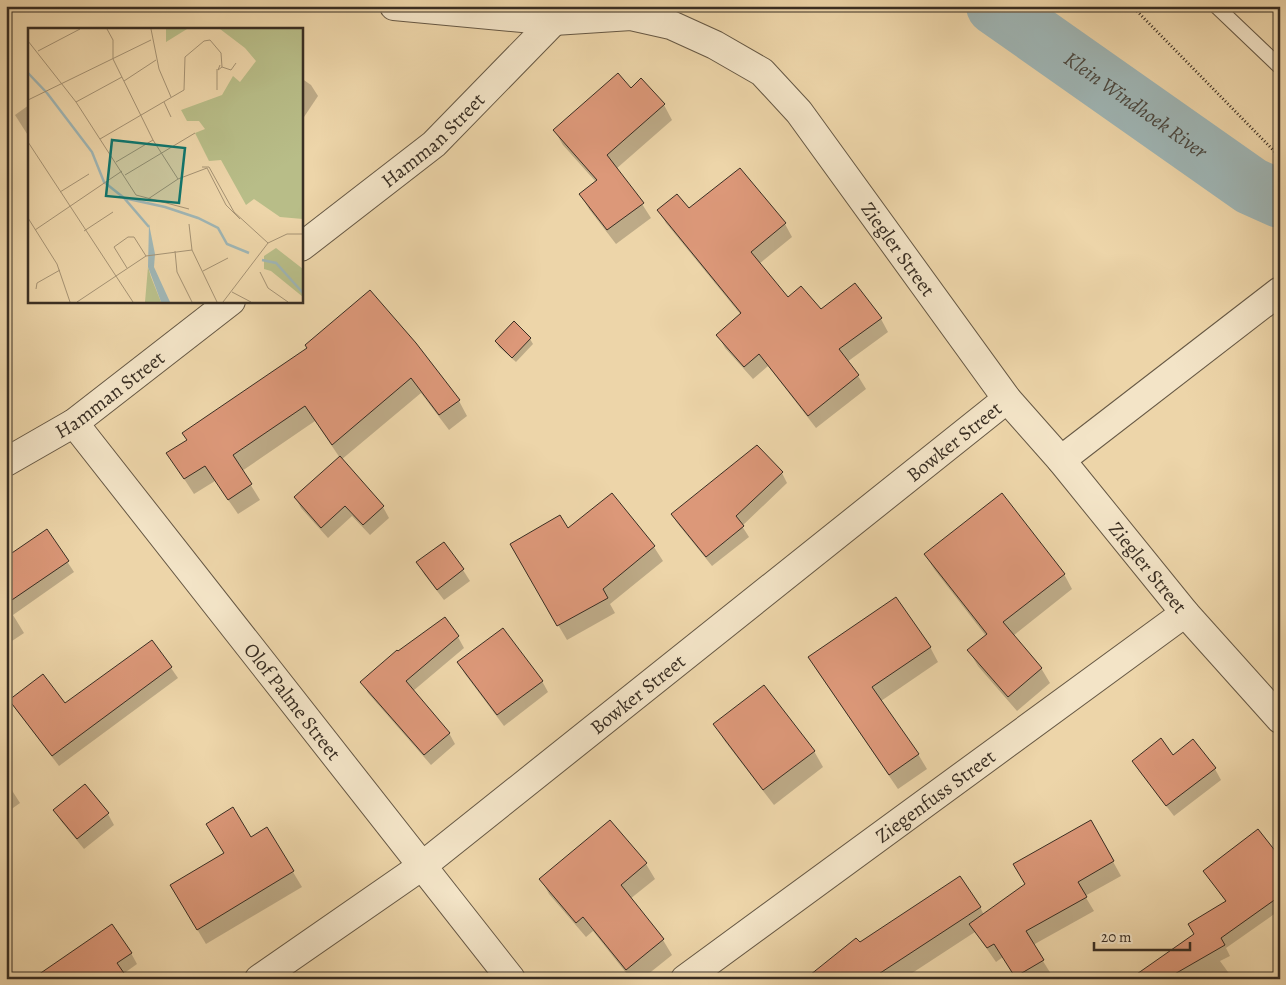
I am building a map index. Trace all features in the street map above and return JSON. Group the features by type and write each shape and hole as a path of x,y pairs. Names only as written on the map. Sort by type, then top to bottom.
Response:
{"street":[{"name":"Ziegler Street","path":"394,6 554,21 631,16 671,25 715,46 762,72 799,112 1007,399 1061,460 1185,613 1280,719"},
{"name":"Hamman Street","path":"302,246 434,144 554,21"},
{"path":"1061,460 1280,291"},
{"name":"Hamman Street","path":"6,462 74,423 230,302"},
{"name":"Bowker Street","path":"259,979 422,866 1007,399"},
{"name":"Olof Palme Street","path":"74,423 511,979"},
{"name":"Ziegenfuss Street","path":"685,979 1185,613"}],"lane":[{"path":"1216,6 1280,66"}],"path":[{"path":"1132,6 1280,156"}],"building":[{"path":"618,73 631,88 641,78 665,104 607,155 644,203 607,230 579,194 597,180 553,130"},
{"path":"740,168 786,223 751,252 788,297 801,286 821,309 855,283 882,318 839,349 859,375 808,416 759,354 744,367 716,335 741,313 657,210 677,194 689,208"},
{"path":"370,290 416,343 460,400 439,415 411,378 332,445 305,406 233,455 252,484 228,500 205,466 184,479 166,453 187,440 182,433 307,348 305,345"},
{"path":"514,321 531,338 512,358 495,341"},
{"path":"757,445 783,472 736,516 744,526 706,557 671,514"},
{"path":"340,456 384,506 363,525 345,506 321,528 294,497"},
{"path":"612,493 655,546 603,589 608,598 557,626 510,544 560,515 568,528"},
{"path":"1002,493 1065,574 1003,622 1042,668 1008,697 967,650 987,634 924,554"},
{"path":"47,529 69,561 6,604 6,557"},
{"path":"444,542 464,569 437,590 416,562"},
{"path":"896,597 931,647 872,687 919,754 889,775 808,657"},
{"path":"445,617 459,636 406,681 450,733 424,755 360,682 397,650"},
{"path":"503,628 543,681 497,715 457,662"},
{"path":"152,640 172,667 52,756 9,700 43,674 65,703"},
{"path":"764,685 815,751 763,790 713,724"},
{"path":"1161,738 1173,755 1193,739 1216,768 1166,806 1132,761"},
{"path":"85,784 109,813 77,839 53,810"},
{"path":"233,807 251,837 267,827 294,871 197,930 170,885 224,853 206,824"},
{"path":"610,820 647,863 621,885 664,939 626,970 583,917 576,923 539,879"},
{"path":"1091,820 1114,861 1078,882 1087,897 1026,931 1044,960 1015,977 994,944 987,948 969,924 1025,884 1013,864"},
{"path":"1258,829 1280,857 1280,896 1221,938 1225,945 1166,979 1136,979 1134,976 1194,934 1188,924 1226,901 1203,871"},
{"path":"960,876 981,907 871,979 805,979 856,938 860,942"},
{"path":"112,924 132,953 117,963 128,979 32,979"}],"waterway":[{"name":"Klein Windhoek River","path":"995,6 1251,186 1280,199"}]}
